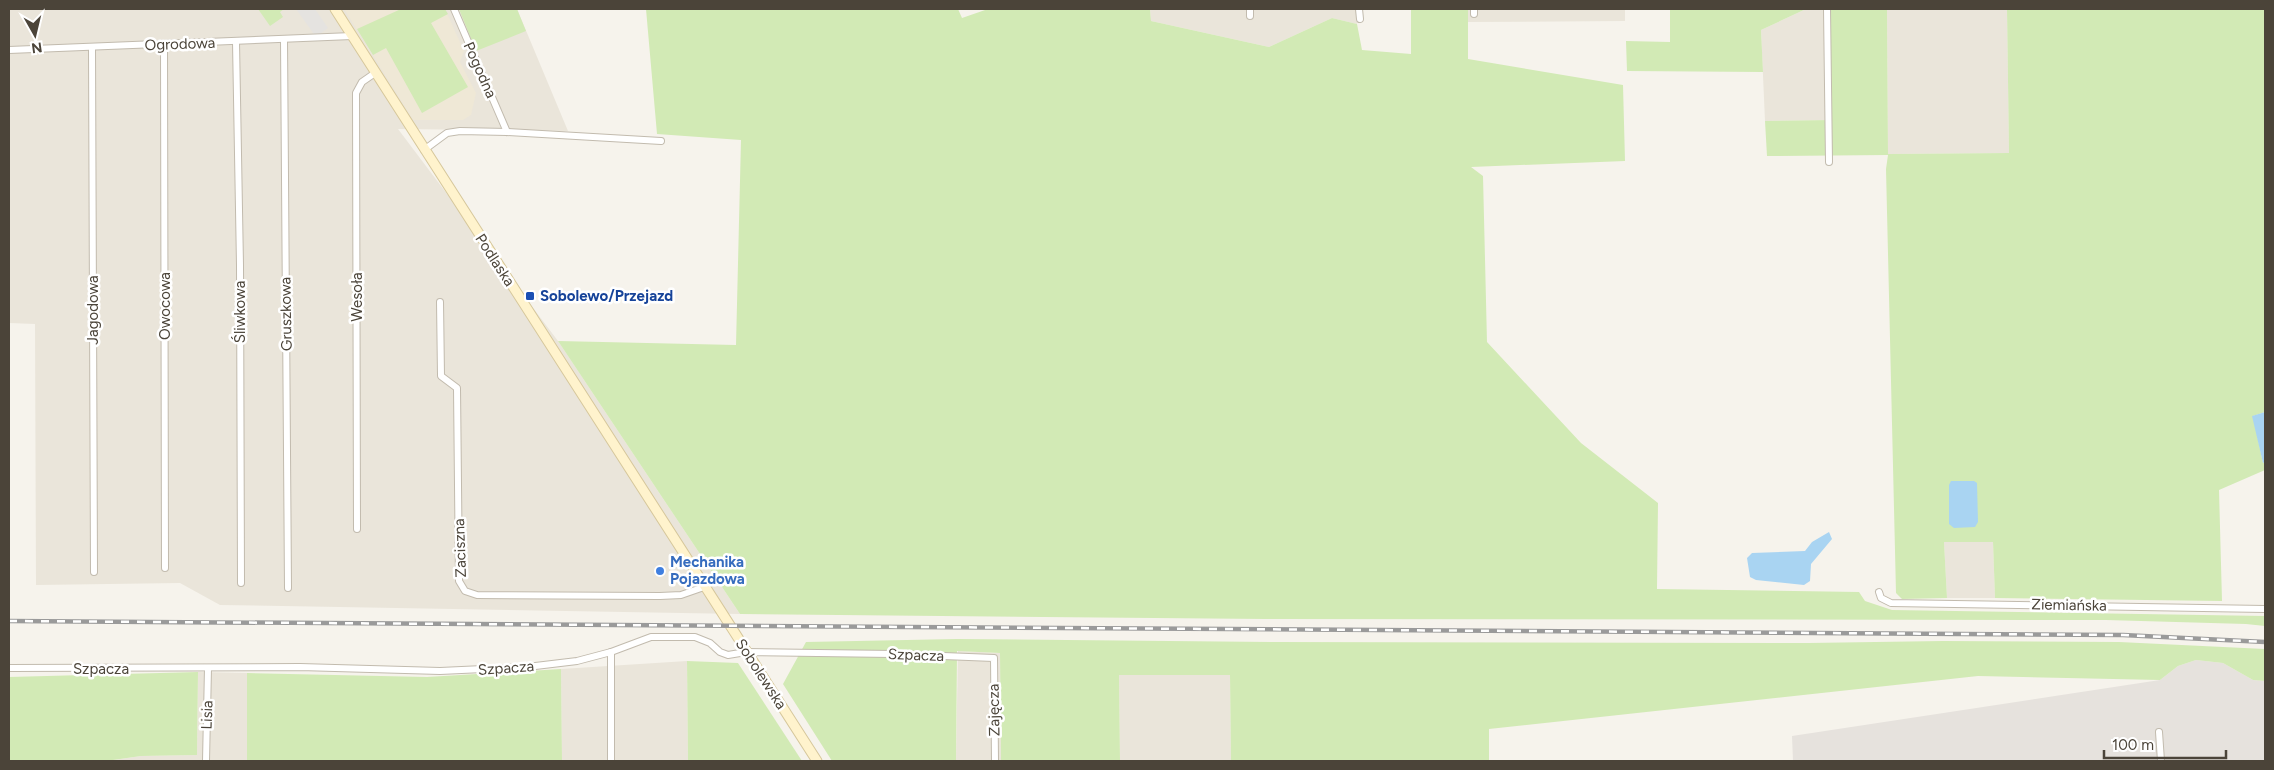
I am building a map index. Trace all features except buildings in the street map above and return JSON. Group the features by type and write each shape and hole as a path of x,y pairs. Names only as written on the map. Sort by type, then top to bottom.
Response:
{"street":[{"name":"Podlaska","path":"335,9 704,587"},
{"name":"Pogodna","path":"454,9 507,132"},
{"path":"1250,9 1250,16"},
{"path":"1359,9 1360,19"},
{"path":"1827,9 1829,162"},
{"name":"Ogrodowa","path":"9,50 352,36"},
{"name":"Gruszkowa","path":"284,40 288,588"},
{"name":"Śliwkowa","path":"236,42 240,275 241,583"},
{"name":"Owocowa","path":"164,44 165,568"},
{"name":"Jagodowa","path":"92,48 94,572"},
{"name":"Wesoła","path":"357,529 356,93 362,82 375,72"},
{"path":"424,150 447,133 507,132 662,141"},
{"name":"Zaciszna","path":"440,302 441,376 457,388 459,582 465,591 477,595 660,596 682,594 704,587"},
{"name":"Sobolewska","path":"704,587 817,761"},
{"name":"Ziemiańska","path":"1879,592 1881,598 1891,603 2265,608"},
{"name":"Szpacza","path":"9,668 300,666 440,671 527,667 577,661 611,652 651,637 695,637 710,643 720,652 728,655 746,652 893,654 994,658"},
{"path":"611,652 611,761"},
{"name":"Zajęcza","path":"994,658 995,761"},
{"name":"Lisia","path":"206,761 208,668"},
{"path":"2159,732 2161,761"}],"shaded area":[{"path":"9,9 517,9 568,131 398,129 558,341 740,614 220,605 180,583 36,585 35,324 9,323"},
{"path":"296,9 315,9 328,28 316,37"},
{"path":"344,9 445,9 464,51 460,62 476,93 471,115 463,120 413,120"},
{"path":"1150,9 1357,9 1357,24 1332,18 1269,47 1151,21"},
{"path":"1468,9 1625,9 1625,21 1468,22"},
{"path":"1806,9 1830,9 1833,120 1765,121 1761,30"},
{"path":"1887,9 2007,9 2009,153 1888,154"},
{"path":"1944,542 1993,542 1995,598 1947,598"},
{"path":"958,651 1000,653 1001,761 956,761"},
{"path":"2196,660 2223,663 2253,680 2265,681 2265,761 1793,761 1792,736 2160,680 2178,666"},
{"path":"687,661 688,761 562,761 561,669"},
{"path":"198,672 247,673 247,761 106,761 141,756 197,755"},
{"path":"1119,675 1230,675 1231,761 1120,761"}],"green space":[{"path":"258,9 284,9 280,12 283,17 270,26"},
{"path":"401,9 445,9 448,14 431,23 468,87 422,113 386,48 373,55 357,29"},
{"path":"459,9 517,9 526,31 476,51"},
{"path":"646,9 958,9 962,18 988,9 1150,9 1151,21 1269,47 1332,18 1357,24 1362,50 1411,54 1411,9 1468,9 1468,59 1623,85 1625,161 1471,167 1483,176 1487,342 1581,443 1658,503 1657,589 1859,592 1865,601 1892,610 2265,616 2265,626 2106,620 1265,619 740,614 558,341 736,345 741,140 657,134"},
{"path":"1670,9 1806,9 1761,30 1763,72 1627,71 1626,41 1670,42"},
{"path":"1830,9 1887,9 1888,154 2009,153 2007,9 2265,9 2265,412 2253,416 2263,463 2265,462 2265,470 2219,490 2222,601 1995,598 1993,542 1944,542 1947,598 1902,599 1896,593 1886,169 1888,155 1767,156 1765,121 1832,120"},
{"path":"957,639 1271,642 2119,642 2265,649 2265,681 2253,680 2223,663 2196,660 2178,666 2160,680 1978,676 1489,729 1489,761 1231,761 1230,675 1119,675 1120,761 1001,761 1000,653 957,651 956,761 832,761 783,684 806,642"},
{"path":"687,661 738,663 802,761 688,761"},
{"path":"561,669 562,761 247,761 247,673 427,677"},
{"path":"198,672 197,755 141,756 106,761 9,761 9,677"}],"water":[{"path":"2265,412 2265,462 2263,463 2252,416"},
{"path":"1951,481 1974,481 1977,483 1978,522 1975,527 1954,528 1949,524 1949,485"},
{"path":"1829,532 1832,539 1811,564 1810,581 1804,585 1756,580 1750,577 1747,558 1752,553 1805,551 1812,542"}],"railway":[{"path":"9,621 2123,635 2265,642"}],"place":[{"name":"Sobolewo/Przejazd","path":"530,296"},
{"name":"Mechanika Pojazdowa","path":"660,571"}]}
